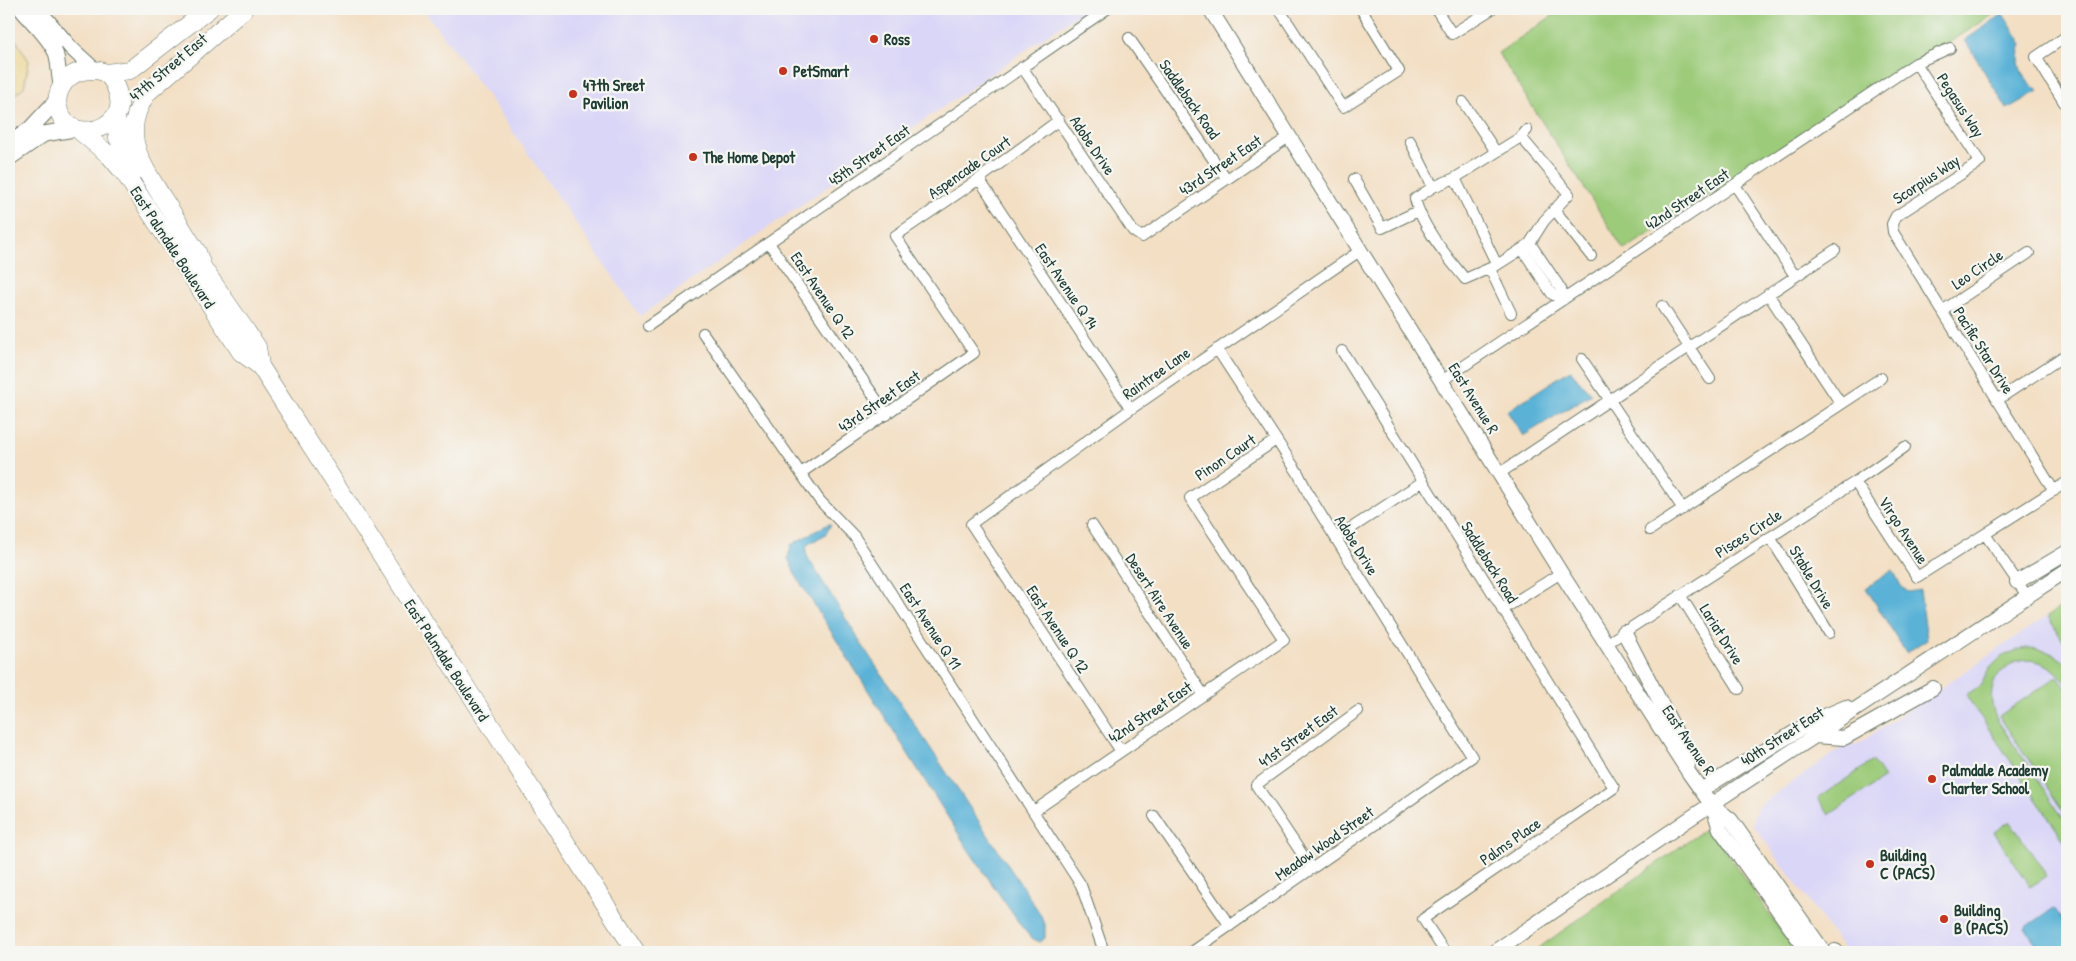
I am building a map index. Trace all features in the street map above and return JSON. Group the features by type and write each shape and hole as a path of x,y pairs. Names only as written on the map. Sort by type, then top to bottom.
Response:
{"highway":[{"name":"47th Street East","path":"101,72 130,70 209,9"},
{"path":"201,263 197,252 141,162 134,141 134,120 139,106 148,92 243,9"},
{"name":"47th Street East","path":"117,112 141,86 184,50 228,17 243,9"},
{"path":"77,72 101,72 116,86 119,101 117,112 99,128 78,130 60,114 59,93 66,80 77,72"},
{"name":"East Palmdale Boulevard","path":"117,112 118,138 134,167 257,347 260,366"},
{"name":"East Palmdale Boulevard","path":"78,130 109,155 126,175 241,352 260,366 636,952"}],"main road":[{"path":"9,144 30,129 59,93 56,55 52,47 21,9"},
{"path":"38,9 71,48 101,72"},
{"name":"East Avenue R","path":"1210,9 1443,380 1561,573 1689,773 1712,804 1730,820 1832,952"},
{"path":"9,158 44,134 78,130"},
{"path":"2017,582 2067,552"},
{"name":"40th Street East","path":"1494,952 1814,736 2067,570"},
{"path":"1624,632 1686,752 1689,773"},
{"path":"1814,736 1844,738 1933,688"},
{"path":"1701,790 1813,721 1879,694"},
{"name":"East Avenue R","path":"1712,804 1720,829 1808,952"}],"street":[{"name":"45th Street East","path":"648,326 1107,9"},
{"path":"1279,9 1343,107 1399,71 1361,9"},
{"path":"1436,9 1452,34 1492,9"},
{"path":"2067,36 2036,57 2067,107"},
{"name":"Saddleback Road","path":"1129,38 1226,178"},
{"name":"42nd Street East","path":"1443,380 1916,63 1950,48"},
{"name":"Pegasus Way","path":"1916,63 1980,162"},
{"name":"Adobe Drive","path":"1022,67 1133,231 1142,236"},
{"path":"1464,102 1496,152"},
{"name":"Aspencade Court","path":"974,353 895,236 1059,120"},
{"path":"1524,133 1569,194 1554,209 1526,246 1494,267 1465,279 1440,247 1418,211 1415,199 1434,187 1455,178 1496,152 1524,133"},
{"name":"43rd Street East","path":"1142,236 1290,136"},
{"path":"1410,140 1434,187"},
{"name":"Scorpius Way","path":"1892,224 1896,216 1980,162"},
{"path":"1455,178 1494,267 1511,313"},
{"name":"East Avenue Q 14","path":"978,179 1131,408"},
{"path":"1354,179 1382,228 1418,211"},
{"path":"1735,185 1795,276"},
{"path":"1554,209 1591,256"},
{"name":"Pacific Star Drive","path":"1892,224 1893,232 2054,491"},
{"name":"East Avenue Q 12","path":"769,242 887,415"},
{"path":"1526,246 1552,294 1563,300"},
{"name":"Raintree Lane","path":"971,524 1131,408 1361,250"},
{"path":"1500,473 1835,250"},
{"name":"Leo Circle","path":"1942,311 2029,252"},
{"path":"1768,294 1840,404"},
{"path":"1662,306 1710,379"},
{"name":"East Avenue Q 11","path":"703,333 820,501 854,536 1034,811 1081,884 1104,952"},
{"name":"Adobe Drive","path":"1217,349 1298,473 1310,497 1472,757"},
{"name":"Saddleback Road","path":"1342,352 1614,788"},
{"name":"43rd Street East","path":"801,473 974,353"},
{"path":"1997,400 2067,354"},
{"path":"1582,359 1682,509"},
{"path":"1650,530 1881,378"},
{"name":"Pinon Court","path":"1276,440 1190,498 1284,640"},
{"name":"Pisces Circle","path":"1606,644 1855,482 1905,447"},
{"path":"1336,538 1422,482"},
{"name":"Virgo Avenue","path":"1855,482 1918,577 1985,534"},
{"path":"2027,596 1985,534 2067,482"},
{"name":"East Avenue Q 12","path":"971,524 1120,750"},
{"name":"Desert Aire Avenue","path":"1092,525 1204,694"},
{"name":"Stable Drive","path":"1770,537 1829,633"},
{"path":"1502,610 1561,573"},
{"name":"Lariat Drive","path":"1680,595 1738,689"},
{"name":"42nd Street East","path":"1034,811 1120,750 1284,640"},
{"name":"41st Street East","path":"1312,870 1256,785 1358,711"},
{"name":"Meadow Wood Street","path":"1192,952 1472,757"},
{"name":"Palms Place","path":"1445,952 1423,919 1614,788"},
{"path":"1154,816 1230,926"}],"shaded area":[{"path":"423,9 1085,9 640,316 493,103"},
{"name":"Palmdale Academy Charter School","path":"2047,616 2067,647 2067,952 1846,952 1753,825 1758,806 1843,747 1858,744"}],"green space":[{"path":"1562,9 2002,9 1624,250 1498,53"},
{"path":"2067,603 2067,647 2047,616"},
{"path":"2026,648 2048,652 2066,663 2067,684 2053,669 2038,662 2023,661 2010,665 1999,674 1993,687 1992,703 1998,721 2067,824 2067,845 1966,695 1981,685 1989,669 2001,657"},
{"path":"2058,676 2067,690 2067,817 1999,716"},
{"path":"1873,761 1884,778 1829,815 1818,798"},
{"path":"2010,821 2047,876 2030,887 1994,832"},
{"path":"1705,829 1719,841 1795,952 1533,952"}],"sand":[{"path":"9,29 29,61 24,87 9,100"}],"water":[{"path":"2003,14 2022,44 2019,58 2021,70 2027,81 2038,91 2007,109 1965,40"},
{"path":"1570,370 1591,394 1523,436 1507,411"},
{"path":"831,524 826,534 807,545 806,553 808,558 866,651 1039,912 1045,924 1045,938 1040,942 1031,938 1021,926 968,849 796,576 788,558 791,545"},
{"path":"1893,570 1901,586 1908,592 1920,590 1927,639 1906,653 1866,588"},
{"path":"2054,908 2067,926 2067,952 2042,952 2025,928"}],"place":[{"name":"Ross","path":"874,39"},
{"name":"PetSmart","path":"783,71"},
{"name":"47th Sreet Pavilion","path":"573,94"},
{"name":"The Home Depot","path":"693,157"},
{"name":"Palmdale Academy Charter School","path":"1932,779"},
{"name":"Building C (PACS)","path":"1870,864"},
{"name":"Building B (PACS)","path":"1944,919"}]}
